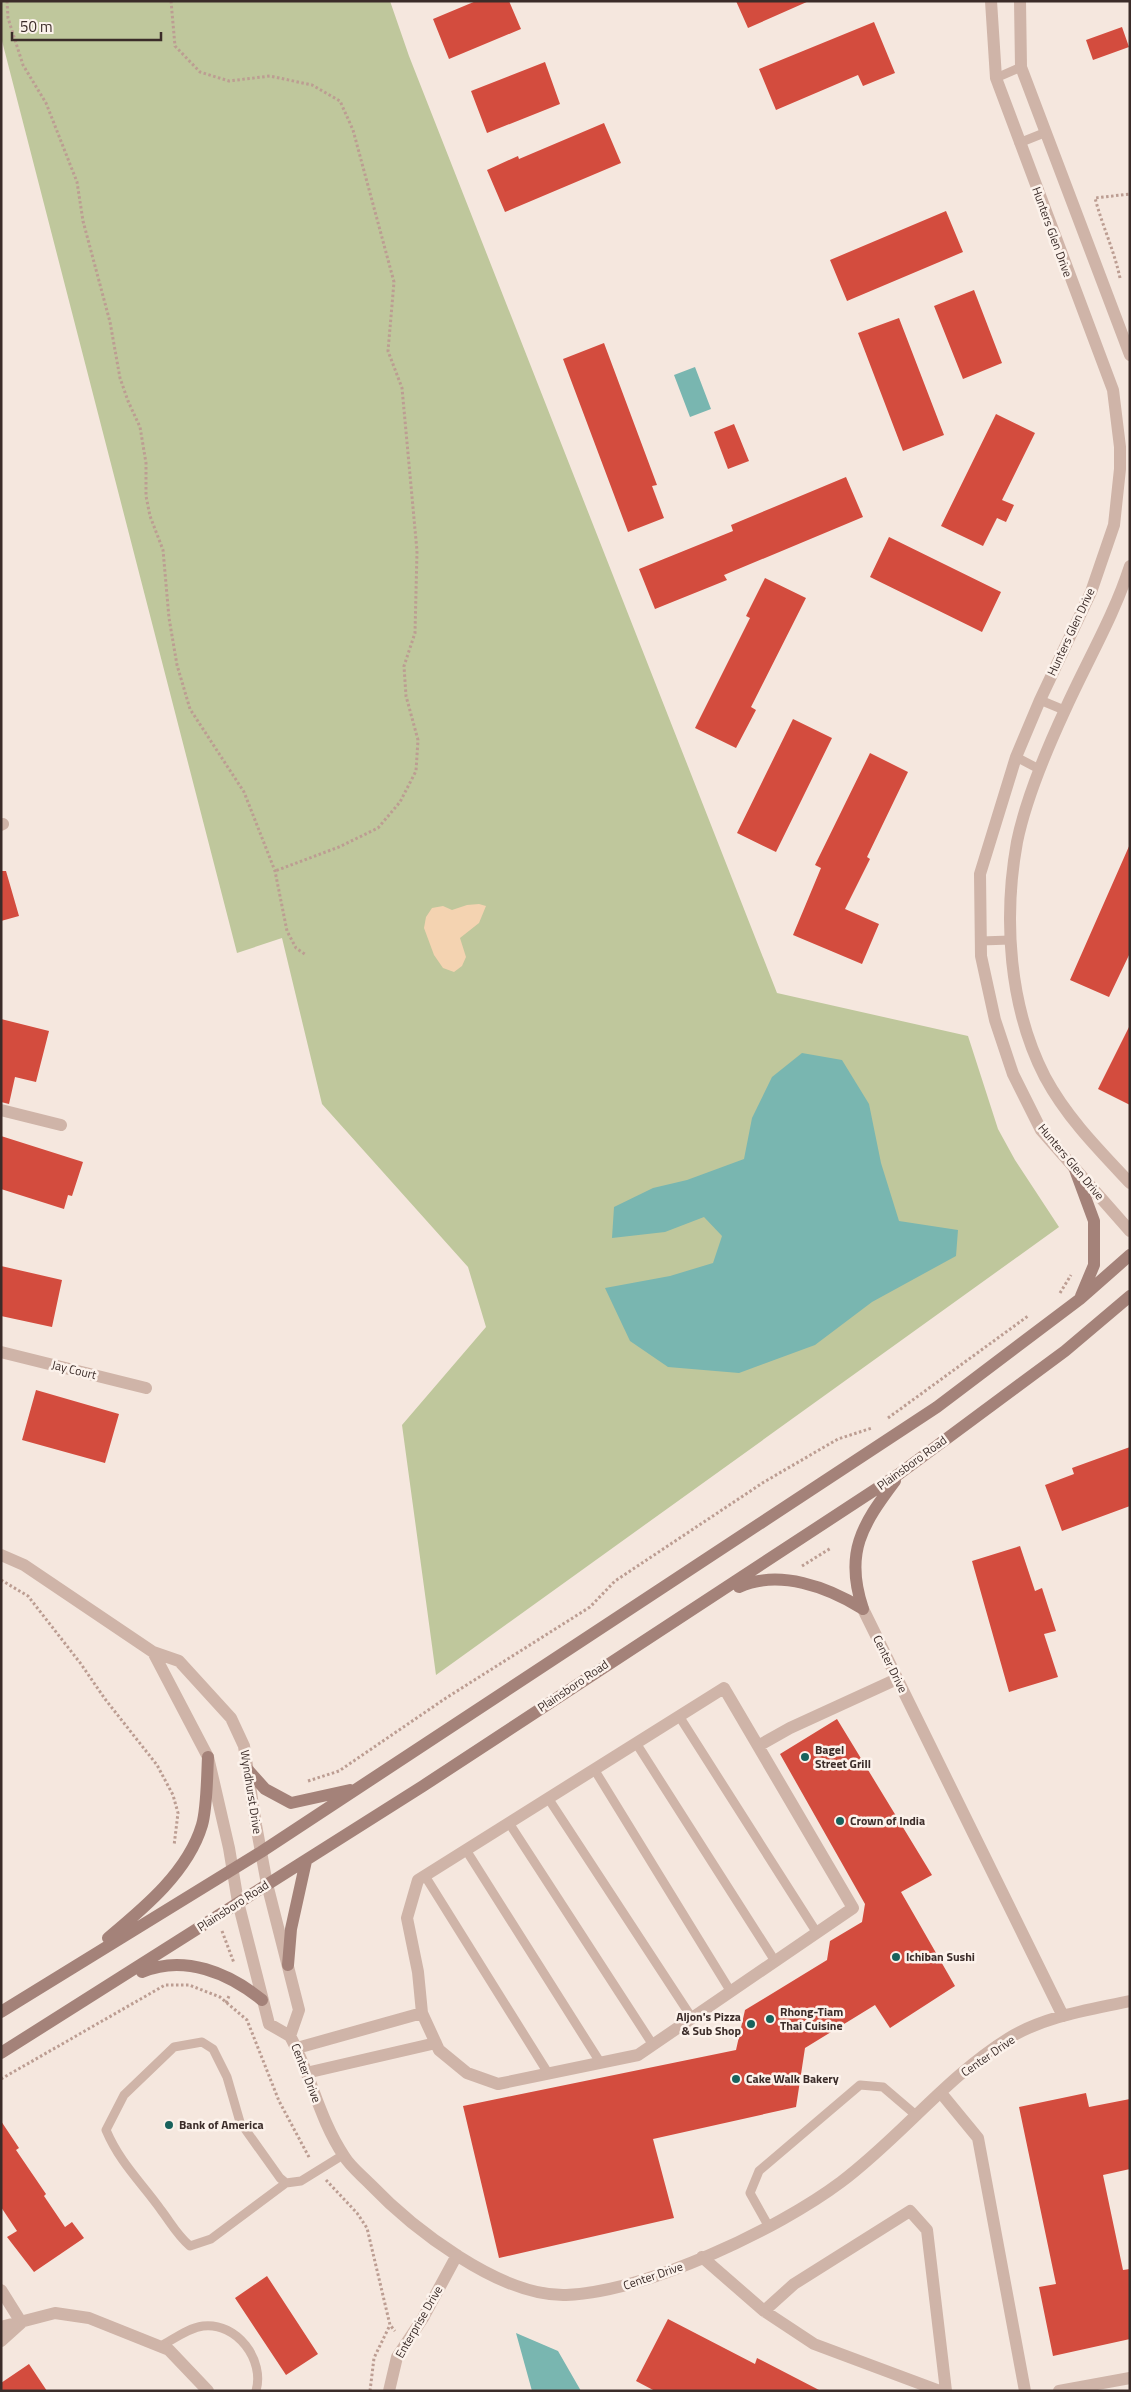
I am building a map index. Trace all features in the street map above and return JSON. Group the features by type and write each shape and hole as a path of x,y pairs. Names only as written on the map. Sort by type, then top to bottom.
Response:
{"street":[{"name":"Hunters Glen Drive","path":"991,1 996,78 1112,390 1125,447 1120,468 1114,525 1091,592 1040,700 1016,757 980,874 981,956 995,1020 1013,1074 1041,1130 1130,1232"},
{"path":"1020,1 1021,67 1044,133 1130,355"},
{"path":"1130,566 1123,588 1064,710 1039,769 1017,841 1010,907 1010,940 1023,1023 1046,1078 1077,1127 1130,1183"},
{"path":"1,1110 61,1125"},
{"path":"1074,1167 1094,1222 1094,1265 1080,1299"},
{"path":"1,2012 76,1964 261,1852 944,1403 1080,1299 1130,1255"},
{"name":"Plainsboro Road","path":"1,2054 238,1902 306,1861 899,1474 1065,1351 1130,1296"},
{"name":"Jay Court","path":"1,1352 146,1388"},
{"path":"863,1609 856,1582 856,1547 863,1527 870,1515 899,1474"},
{"name":"Wyndhurst Drive","path":"1,1555 24,1564 153,1652 179,1661 220,1702 231,1718 244,1746 268,1884"},
{"path":"702,1604 752,1581 774,1580 818,1587 849,1600 863,1609"},
{"name":"Center Drive","path":"863,1609 1063,2016"},
{"name":"Wyndhurst Drive","path":"153,1652 208,1757 233,1869 238,1902"},
{"path":"758,1746 790,1728 898,1679"},
{"path":"724,1688 758,1746 853,1908 638,2055 498,2084 467,2074 439,2050 422,2013 418,1972 407,1918 418,1880 724,1688"},
{"path":"76,1964 135,1916 180,1869 202,1825 208,1757"},
{"path":"248,1770 265,1789 291,1803 360,1788"},
{"path":"288,1965 291,1929 306,1861"},
{"name":"Center Drive","path":"268,1884 299,2010 290,2036"},
{"name":"Center Drive","path":"238,1902 269,2024 290,2036 297,2048 329,2133 343,2154 393,2208 432,2239 471,2265 524,2288 563,2295 610,2290 679,2268 769,2226 840,2183 917,2116 959,2076 1010,2038 1063,2016 1130,2001"},
{"path":"112,1984 158,1965 198,1966 234,1981 262,2000"},
{"path":"297,2048 422,2013"},
{"path":"306,2073 436,2043"},
{"path":"942,2093 978,2138 1025,2391"},
{"path":"764,2311 794,2284 910,2211 927,2230 946,2391"},
{"name":"Enterprise Drive","path":"389,2391 396,2357 423,2318 457,2255"},
{"path":"702,2257 764,2311 814,2344 940,2391"},
{"path":"1,2290 22,2322"},
{"path":"1,2327 55,2313 89,2318 169,2350 208,2391"},
{"path":"1,2341 22,2322"},
{"path":"1058,2391 1130,2378"}],"lane":[{"path":"996,78 1021,67"},
{"path":"1019,143 1044,133"},
{"path":"1040,700 1064,710"},
{"path":"1016,757 1039,769"},
{"path":"980,941 1010,940"},
{"path":"680,1716 817,1933"},
{"path":"636,1742 775,1961"},
{"path":"594,1769 731,1992"},
{"path":"548,1798 692,2018"},
{"path":"510,1823 653,2045"},
{"path":"466,1850 600,2062"},
{"path":"425,1876 548,2074"},
{"path":"286,2183 280,2178 240,2122 227,2077 212,2049 202,2042 174,2047 124,2095 106,2130 115,2152 162,2211 177,2235 190,2246 211,2239 286,2183 301,2181 343,2154"},
{"path":"769,2226 750,2193 759,2171 860,2085 882,2087 917,2116"},
{"path":"161,2346 190,2330 202,2326 214,2326 226,2330 239,2338 250,2351 257,2364 259,2380 256,2391"}],"path":[{"path":"7,1 8,18 23,65 50,110 77,182 83,221 110,322 120,378 140,427 146,463 146,496 150,516 163,550 169,618 177,665 190,709 244,792 275,871 287,931 296,948 306,955"},
{"path":"171,1 175,46 200,72 229,81 270,76 312,85 340,101 353,130 394,282 388,350 402,388 417,551 415,633 404,666 406,696 418,740 416,771 400,802 378,828 339,847 275,871"},
{"path":"1121,285 1114,249 1102,223 1095,198 1130,194"},
{"path":"1052,1299 1060,1294 1075,1267"},
{"path":"883,1422 1029,1315"},
{"path":"306,1782 339,1771 446,1698 590,1607 614,1581 764,1482 838,1439 875,1428"},
{"path":"796,1570 831,1548"},
{"path":"1,1580 28,1596 157,1765 173,1795 178,1814 172,1850"},
{"path":"215,1917 238,1974 226,2002"},
{"path":"370,2391 374,2358 390,2325"}],"green space":[{"path":"1,1 390,1 409,56 777,993 968,1036 998,1129 1015,1160 1059,1227 436,1675 402,1425 486,1327 468,1267 322,1104 282,938 237,953 1,37"}],"sand":[{"path":"479,904 486,906 479,923 460,938 466,957 462,966 454,972 443,968 434,955 424,928 426,917 432,908 443,906 452,910 467,905"}],"water":[{"path":"695,367 711,409 690,417 674,375"},
{"path":"802,1053 842,1060 869,1104 881,1163 899,1221 958,1230 956,1256 872,1302 815,1345 739,1373 668,1367 630,1341 605,1288 670,1276 713,1263 722,1236 704,1217 665,1232 612,1238 614,1207 653,1188 687,1180 744,1159 752,1118 772,1077"},
{"path":"516,2333 558,2351 581,2391 532,2391"}],"building":[{"path":"476,1 509,1 521,29 449,59 433,19"},
{"path":"736,1 809,1 748,28"},
{"path":"874,22 895,73 863,86 858,75 776,110 759,69"},
{"path":"1122,27 1129,47 1093,60 1086,40"},
{"path":"545,62 560,104 487,133 471,91"},
{"path":"604,123 621,163 505,212 487,170 518,156 519,159"},
{"path":"946,211 963,252 847,301 830,260"},
{"path":"974,290 1002,363 963,379 934,306"},
{"path":"899,318 944,435 903,451 858,333"},
{"path":"604,343 657,485 652,486 664,518 628,532 563,359"},
{"path":"996,414 1035,433 1002,500 1014,505 1006,522 997,518 983,546 941,526"},
{"path":"734,424 749,461 728,469 714,432"},
{"path":"846,477 863,517 724,575 727,580 655,609 639,569 733,531 731,525"},
{"path":"889,537 1001,592 982,632 870,577"},
{"path":"765,578 806,598 751,707 756,710 736,748 695,728 750,618 746,616"},
{"path":"793,719 832,738 776,852 737,833"},
{"path":"870,753 908,772 867,857 870,859 845,909 879,924 862,964 793,935 821,868 815,865"},
{"path":"1130,844 1130,953 1109,997 1070,980"},
{"path":"1,871 6,871 19,916 1,921"},
{"path":"1,1019 49,1031 36,1082 15,1077 9,1104 1,1102"},
{"path":"1130,1025 1130,1105 1098,1089"},
{"path":"1,1136 83,1162 72,1196 68,1195 64,1209 1,1189"},
{"path":"1,1266 62,1280 52,1327 1,1316"},
{"path":"36,1390 119,1414 105,1463 22,1440"},
{"path":"1130,1447 1130,1506 1062,1531 1045,1485 1074,1474 1072,1468"},
{"path":"1020,1546 1035,1591 1042,1588 1056,1631 1044,1634 1058,1677 1009,1692 972,1561"},
{"path":"837,1719 932,1875 901,1892 955,1986 890,2028 875,2005 805,2048 796,2107 653,2139 674,2218 499,2258 463,2106 736,2050 745,2010 827,1960 830,1941 862,1922 865,1904 780,1754"},
{"path":"1086,2093 1089,2107 1130,2099 1130,2169 1103,2175 1123,2270 1130,2269 1130,2339 1053,2356 1039,2287 1056,2284 1019,2107"},
{"path":"1,2121 19,2148 16,2150 46,2194 44,2196 65,2227 72,2222 84,2238 34,2272 7,2237 17,2231 1,2207"},
{"path":"267,2276 318,2354 286,2375 235,2298"},
{"path":"668,2319 755,2364 757,2358 821,2391 655,2391 636,2381"},
{"path":"29,2364 47,2391 1,2391 1,2383"}],"place":[{"name":"Bagel Street Grill","path":"805,1757"},
{"name":"Crown of India","path":"840,1821"},
{"name":"Ichiban Sushi","path":"896,1957"},
{"name":"Rhong-Tiam Thai Cuisine","path":"770,2019"},
{"name":"Aljon's Pizza & Sub Shop","path":"751,2024"},
{"name":"Cake Walk Bakery","path":"736,2079"},
{"name":"Bank of America","path":"169,2125"}]}
